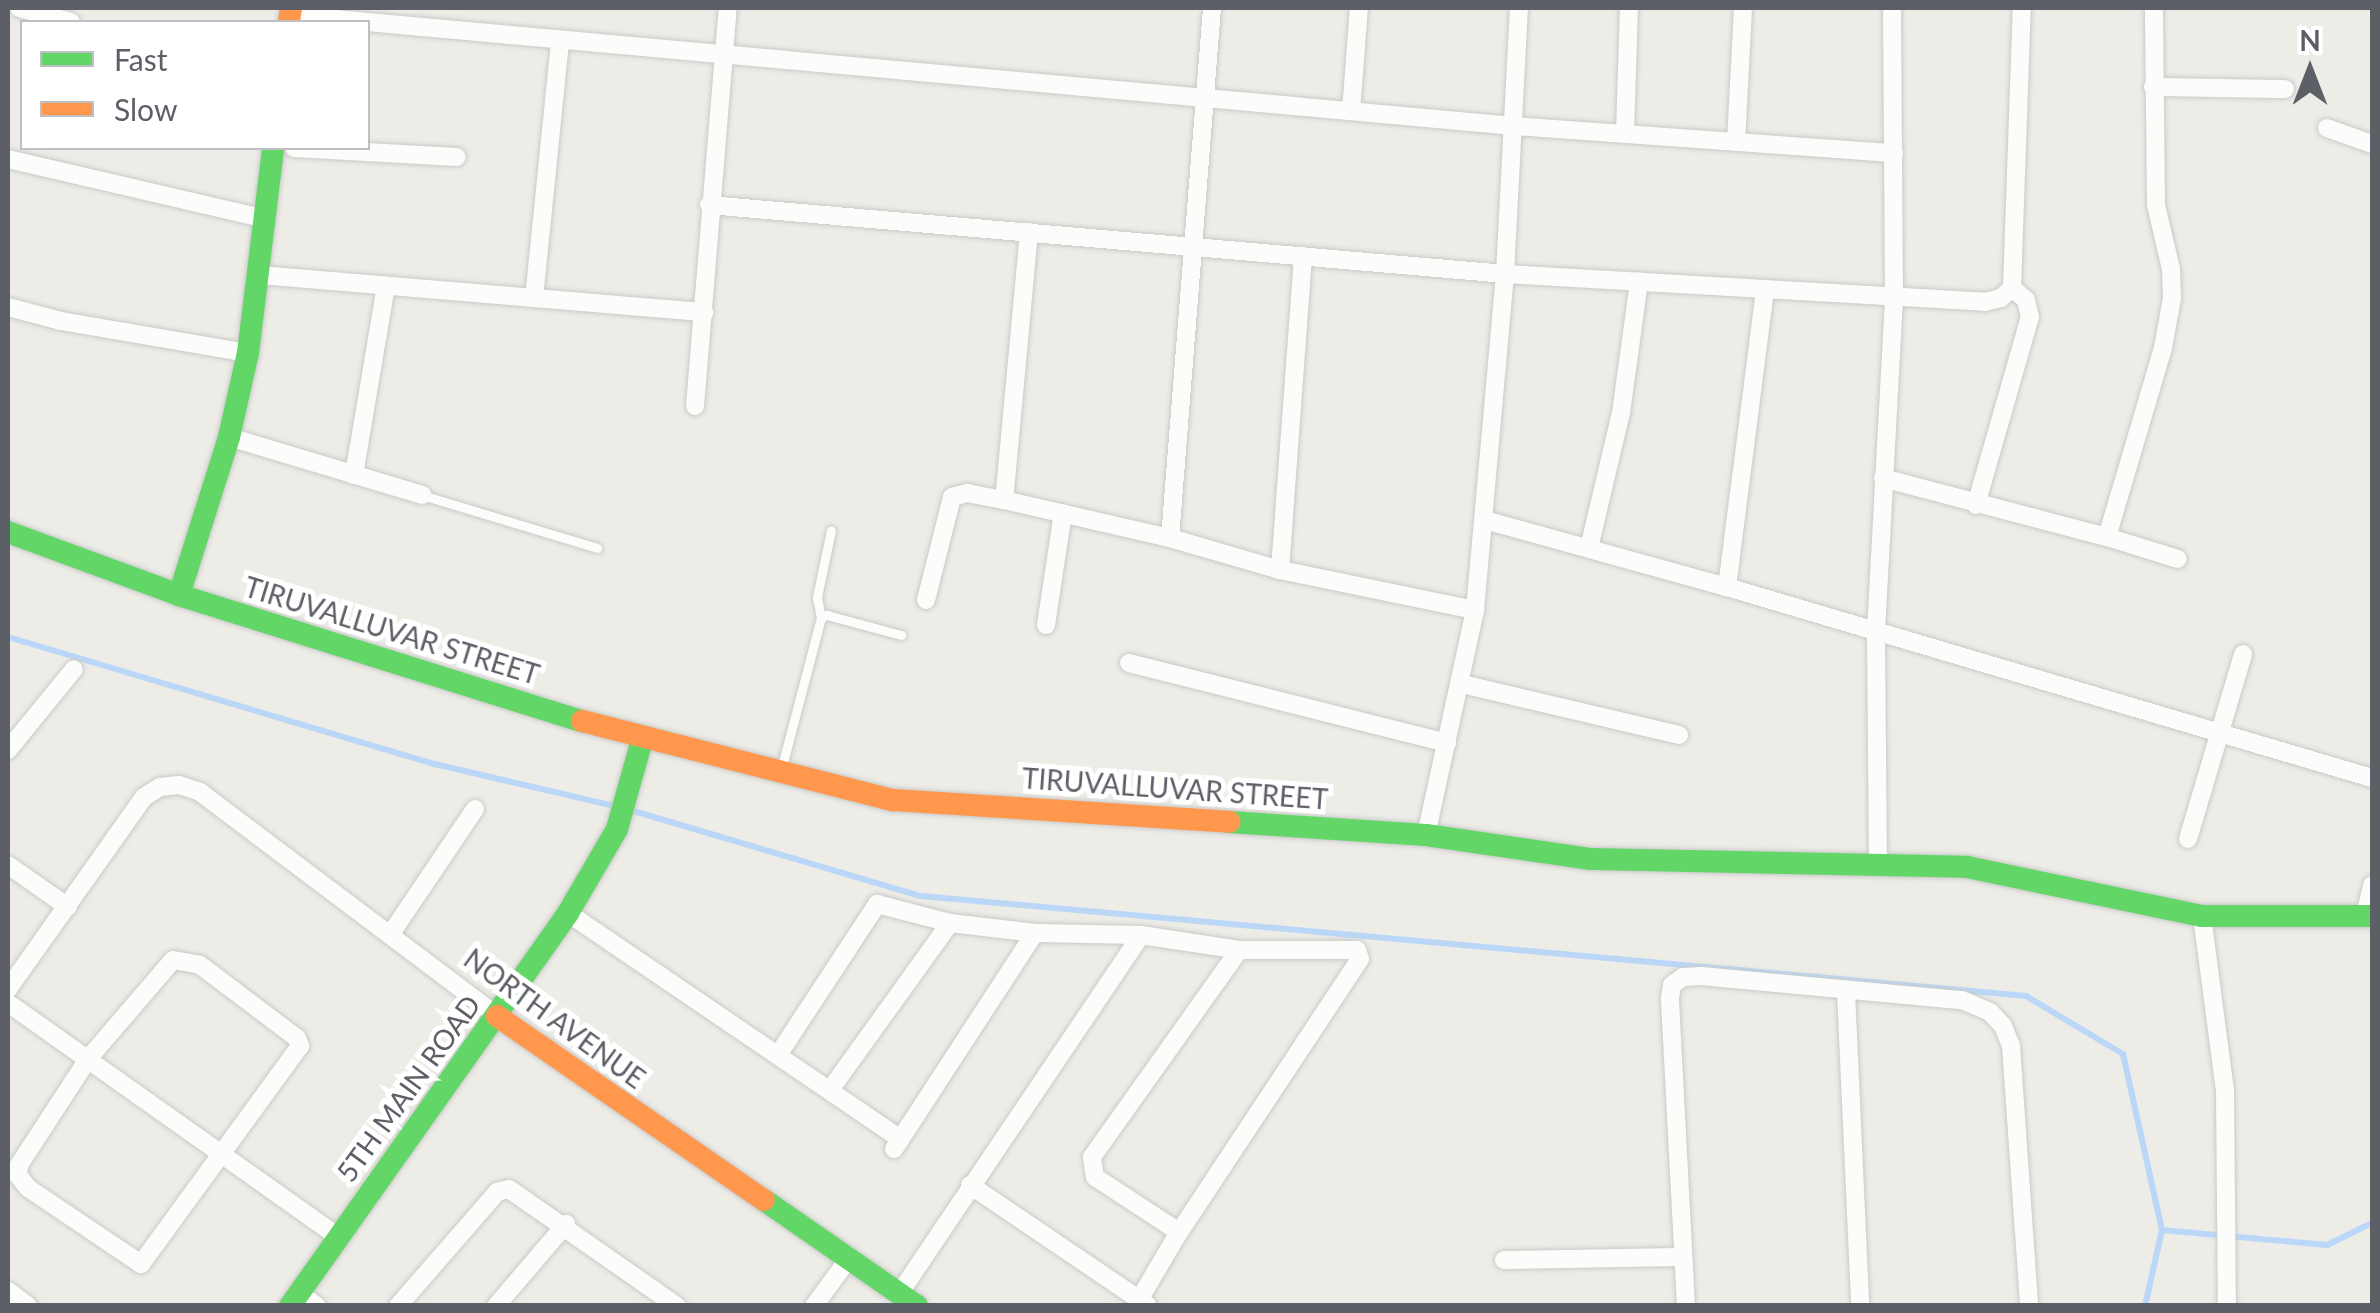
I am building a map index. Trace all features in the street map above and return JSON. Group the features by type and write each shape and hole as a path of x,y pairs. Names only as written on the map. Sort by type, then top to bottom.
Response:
{"street":[{"path":"19,8 64,20"},
{"path":"695,406 728,8"},
{"path":"1170,538 1212,8"},
{"path":"1351,110 1359,8"},
{"path":"1426,835 1462,684 1474,610 1505,274 1519,8"},
{"path":"1625,134 1629,8"},
{"path":"1736,142 1743,8"},
{"path":"1878,864 1876,631 1894,296 1892,8"},
{"path":"710,205 1505,274 1986,302 2001,298 2012,288 2022,8"},
{"path":"2107,537 2163,348 2172,298 2156,205 2154,8"},
{"path":"290,15 344,20"},
{"path":"370,22 1514,126 1894,154"},
{"path":"534,298 560,40"},
{"path":"2153,87 2285,89"},
{"path":"2327,128 2372,144"},
{"path":"179,595 229,438 248,354 273,150"},
{"path":"335,150 457,156"},
{"path":"8,160 266,220"},
{"path":"1004,500 1029,232"},
{"path":"1280,570 1303,256"},
{"path":"260,275 704,312"},
{"path":"1590,548 1621,413 1639,281"},
{"path":"354,474 386,286"},
{"path":"1976,505 2030,316 2026,300 2012,288"},
{"path":"1727,586 1765,292"},
{"path":"8,307 61,321 248,354"},
{"path":"229,438 422,494"},
{"path":"1883,478 2178,559"},
{"path":"926,600 952,497 967,493 1170,538 1280,570 1474,610"},
{"path":"1046,625 1063,513"},
{"path":"1484,520 1727,586 2372,778"},
{"name":"TIRUVALLUVAR STREET","path":"8,532 179,595 642,740 893,800 1426,835 1591,859 1967,868 2202,916 2369,916"},
{"path":"2188,839 2242,654"},
{"path":"1129,663 1448,743"},
{"path":"8,750 74,669"},
{"path":"1462,684 1678,735"},
{"name":"5TH MAIN ROAD","path":"302,1301 339,1237 568,914 617,829 642,740"},
{"name":"NORTH AVENUE","path":"68,907 144,796 160,787 178,784 200,792 498,1016 908,1300"},
{"path":"390,935 475,810"},
{"path":"8,865 68,907 8,989"},
{"path":"2369,916 2372,885"},
{"path":"778,1055 877,904 950,922 1035,934 1141,935 1239,950 1352,948 1360,959 1179,1232 1143,1302 970,1186"},
{"path":"568,914 830,1090 897,1144 1035,934"},
{"path":"2202,916 2225,1090 2227,1306"},
{"path":"830,1090 950,922"},
{"path":"908,1300 970,1186 1141,935"},
{"path":"1179,1232 1096,1177 1092,1158 1239,950"},
{"path":"183,960 200,965 297,1038 300,1046 222,1156 141,1264 28,1188 18,1175 23,1156 88,1059 164,966 183,960"},
{"path":"1686,1306 1672,985 1684,976 1962,1000 1990,1012 2003,1026 2010,1046 2029,1306"},
{"path":"1846,992 1860,1306"},
{"path":"8,1003 339,1237"},
{"path":"398,1306 502,1190 516,1190 677,1306"},
{"path":"496,1306 566,1224"},
{"path":"1504,1260 1683,1258"},
{"path":"814,1306 847,1260"},
{"path":"8,1290 28,1306"}],"lane":[{"path":"422,494 597,548"},
{"path":"780,773 821,618 817,597 830,530"},
{"path":"821,618 828,615 901,635"}],"waterway":[{"path":"8,637 435,764 618,807"},
{"path":"630,810 921,896 2026,996 2123,1054 2162,1230 2145,1306"},
{"path":"2162,1230 2327,1245 2372,1223"}],"traffic: fast":[{"path":"179,595 229,437 248,353 273,150"},
{"path":"8,532 179,595 582,721"},
{"path":"290,1306 568,913 617,829 642,740"},
{"path":"1229,822 1426,835 1591,859 1967,867 2202,916 2372,916"},
{"path":"764,1200 917,1306"}],"traffic: slow":[{"path":"289,20 291,8"},
{"path":"582,721 893,800 1229,822"},
{"path":"497,1016 764,1200"}]}
